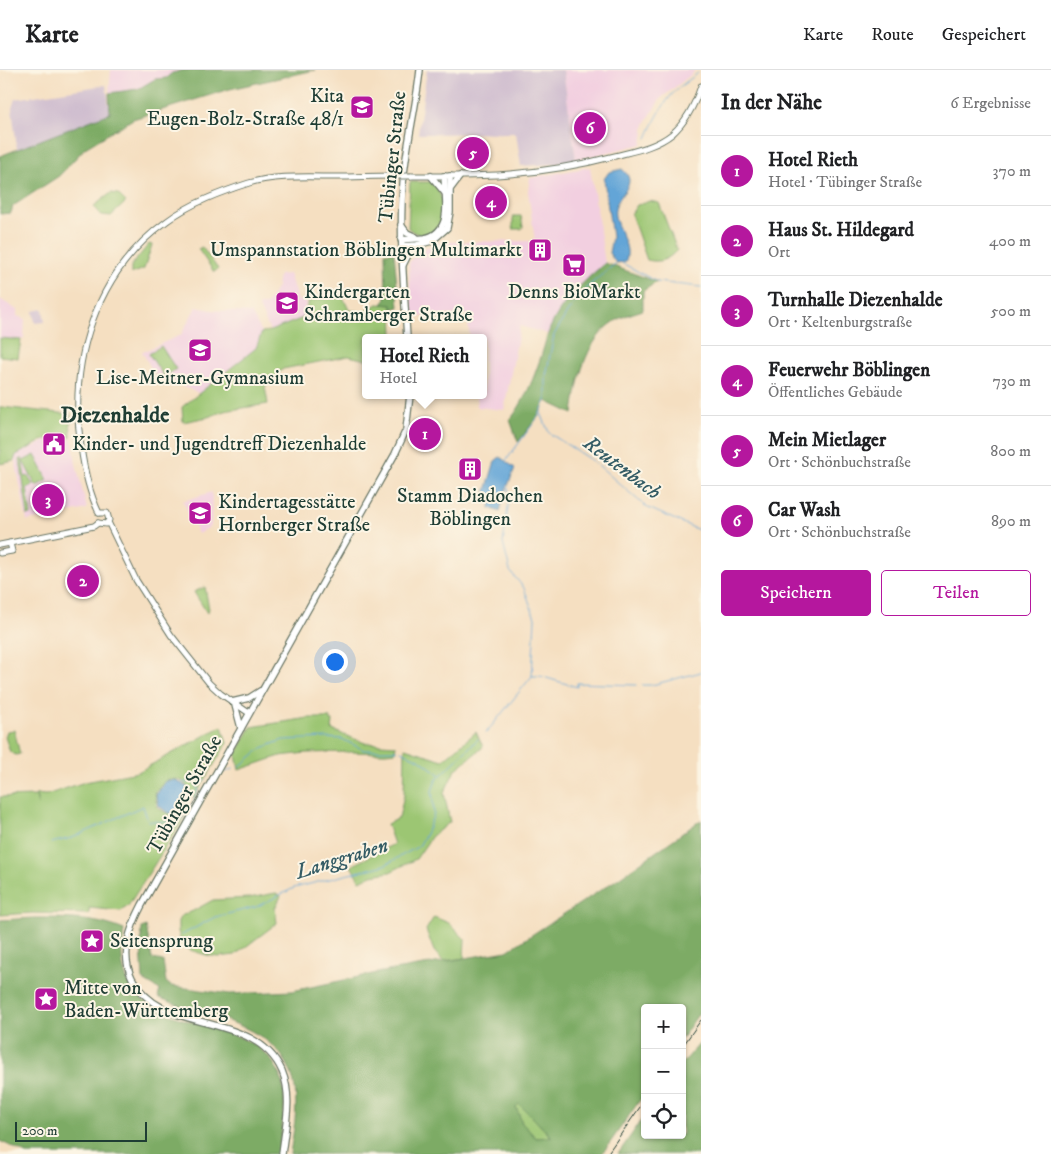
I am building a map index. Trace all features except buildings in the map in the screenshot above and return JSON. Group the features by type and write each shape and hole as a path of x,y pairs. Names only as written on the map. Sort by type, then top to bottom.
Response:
{"main road":[{"name":"Tübinger Straße","path":"407,334 401,226 406,158 420,70"},
{"path":"431,176 445,193"},
{"path":"402,243 417,245 432,240 447,228 451,188 447,176"},
{"path":"402,243 432,236 443,226 446,214 445,193 447,176"},
{"path":"451,188 460,176"},
{"path":"401,226 410,235 421,238"},
{"path":"402,266 409,253 417,245"},
{"name":"Tübinger Straße","path":"282,1154 288,1094 282,1071 272,1055 261,1044 242,1034 177,1014 156,1004 139,990 130,972 126,953 128,940 136,916 401,443 408,416 410,399"},
{"path":"241,728 234,704 262,690"}],"street":[{"path":"99,513 91,493 84,466 79,425 78,385 84,351 93,321 115,274 134,252 167,221 188,208 219,194 251,183 286,178 510,174 579,165 648,147 671,134 684,122 701,86"},
{"path":"99,513 105,512 108,514 108,522 136,580 160,620 209,683 234,704 249,713"},
{"path":"98,523 96,517 99,513"},
{"path":"0,545 108,522"},
{"path":"0,553 12,551 10,543"}],"shaded area":[{"path":"111,70 185,70 172,73 166,78 155,79 138,89 109,93"},
{"path":"427,70 563,70 576,160 555,164 521,166 516,133 418,134"},
{"path":"563,70 695,70 660,99 645,124 642,144 576,160"},
{"path":"106,85 110,113 17,149 12,108 15,99"},
{"path":"590,167 605,263 576,289 558,314 548,334 520,326 504,410 477,407 476,399 487,399 487,334 470,334 467,314 411,317 409,263 417,252 443,242 535,241 528,191 530,178"},
{"name":"Kindergarten Schramberger Straße","path":"289,274 298,301 307,298 303,318 270,331 258,305 266,305 277,287 279,275"},
{"path":"0,299 17,310 17,316 25,319 24,338 21,340 0,338"},
{"name":"Lise-Meitner-Gymnasium","path":"196,307 251,313 262,332 256,348 199,393 156,376 142,352 181,335"},
{"path":"43,309 45,322 35,323 33,311"},
{"path":"72,439 87,509 27,521 15,459 16,455 46,441"},
{"name":"Kindertagesstätte Hornberger Straße","path":"212,492 211,526 198,534 183,501"}],"green space":[{"path":"185,70 315,70 230,89 133,119 85,148 59,176 13,206 11,213 0,214 0,156 110,113 109,93 138,89 155,79 166,78 172,73"},
{"path":"410,182 432,182 439,192 442,203 440,223 434,231 427,234 418,234 408,228"},
{"path":"111,193 118,194 126,202 111,216 101,215 94,206"},
{"path":"650,201 659,203 677,250 660,261 647,260 631,214 637,205"},
{"path":"513,216 521,216 523,227 521,229 513,229"},
{"path":"149,244 152,245 144,269 131,274 131,266"},
{"path":"202,247 218,269 214,272 198,249"},
{"path":"394,252 399,307 392,309 392,305 382,304 386,299 385,253"},
{"path":"605,263 657,282 643,291 643,310 617,320 604,330 589,351 580,375 573,414 546,401 538,417 518,442 510,420 529,387 550,328 560,309 581,285"},
{"path":"342,295 349,310 364,312 377,304 392,305 393,334 362,334 362,359 349,356 283,369 265,387 268,404 224,411 208,417 183,422 182,407 256,348 262,332 270,331 303,318 309,301"},
{"path":"0,338 21,340 18,358 0,356"},
{"path":"161,346 176,369 164,377 149,354"},
{"path":"0,407 70,414 71,437 42,441 16,455 14,461 0,464"},
{"path":"35,455 48,480 36,486 23,461"},
{"path":"22,458 25,477 28,476 33,485 27,488 31,515 28,516 20,459"},
{"path":"205,587 209,609 207,613 194,592"},
{"path":"309,718 330,718 333,721 332,730 365,743 396,745 395,752 306,753 280,756 239,770 236,755 251,727"},
{"path":"222,726 227,743 194,798 184,783 173,779 166,780 155,793 157,807 166,813 180,814 184,818 128,906 121,911 89,908 89,914 32,913 0,915 0,797 36,796 38,805 36,794 46,795 85,782 138,772"},
{"path":"14,730 20,754 16,755 10,752 5,737 7,731"},
{"path":"476,732 483,747 455,770 444,793 450,822 432,836 416,859 390,872 372,875 360,881 351,866 394,844 387,824 399,818 404,795 405,748 443,760"},
{"path":"701,820 701,1010 686,1032 686,1004 641,1004 641,1099 602,1154 290,1154 296,1113 295,1089 289,1067 277,1050 261,1037 242,1026 158,997 160,990 143,980 141,946 142,928 146,926 152,959 163,961 166,982 171,986 230,994 292,991 382,972 507,951 616,880","holes":["519,1104 551,1137 536,1138 522,1123 516,1107"]},
{"path":"276,893 281,896 275,908 277,923 235,955 218,957 206,955 190,950 181,943 178,921 181,916 213,900 249,898"},
{"path":"434,917 449,923 465,939 464,958 443,961 434,951 426,930"},
{"path":"34,918 91,921 124,930 122,960 131,986 148,1004 171,1015 250,1042 270,1058 282,1082 284,1091 283,1118 278,1154 27,1154 0,1141 0,920"},
{"path":"701,1042 701,1154 618,1154 641,1121 641,1139 686,1139 686,1059"},
{"path":"519,1103 551,1137 536,1138 522,1123 516,1107"}],"water":[{"path":"622,169 629,179 626,189 617,203 615,215 625,242 627,256 625,262 616,263 609,253 612,237 604,179 609,172"},
{"path":"500,457 515,468 503,498 500,512 490,508 491,500 485,494 495,461"},
{"path":"176,780 188,788 190,797 178,813 168,813 159,806 156,795 166,781"}],"waterway":[{"name":"Langgraben","path":"647,138 659,113 671,95 698,73"},
{"name":"Langgraben","path":"505,462 538,417 546,401 546,376 554,335 568,311 586,288 616,263"},
{"path":"622,263 657,282 701,287"},
{"name":"Reutenbach","path":"541,413 549,433 597,464 646,507 701,531"},
{"name":"Langgraben","path":"486,733 532,676 535,618 524,588 510,571 503,543 510,493 507,486"},
{"path":"642,685 652,685 701,672"},
{"path":"532,676 540,676 577,687 577,683 636,685"},
{"path":"239,767 262,748 283,740 342,739 364,750 397,750"},
{"name":"Langgraben","path":"182,935 215,917 256,907 294,888 385,865 419,846 434,814 432,791 436,780 478,739"},
{"path":"401,751 419,759 440,775"},
{"path":"225,772 233,769"},
{"path":"51,843 72,838 143,806 148,821 168,822 180,820 187,815 194,802 198,789 195,785 196,781 205,780"},
{"path":"182,783 196,781"}],"railway":[{"path":"686,1041 701,1020"},
{"path":"607,1154 641,1106"}],"place":[{"name":"Kita Eugen-Bolz-Straße 48/1","path":"362,107"},
{"name":"Car Wash","path":"590,128"},
{"name":"Mein Mietlager","path":"473,153"},
{"name":"Feuerwehr Böblingen","path":"491,202"},
{"name":"Umspannstation Böblingen Multimarkt","path":"540,250"},
{"name":"Denns BioMarkt","path":"574,265"},
{"name":"Kindergarten Schramberger Straße","path":"287,303"},
{"name":"Lise-Meitner-Gymnasium","path":"200,350"},
{"name":"Hotel Rieth","path":"425,434"},
{"name":"Kinder- und Jugendtreff Diezenhalde","path":"54,444"},
{"name":"Stamm Diadochen Böblingen","path":"470,469"},
{"name":"Turnhalle Diezenhalde","path":"48,500"},
{"name":"Kindertagesstätte Hornberger Straße","path":"200,513"},
{"name":"Haus St. Hildegard","path":"83,581"},
{"name":"Seitensprung","path":"92,941"},
{"name":"Mitte von Baden-Württemberg","path":"46,999"}],"district":[{"name":"Diezenhalde","path":"115,415"}]}
